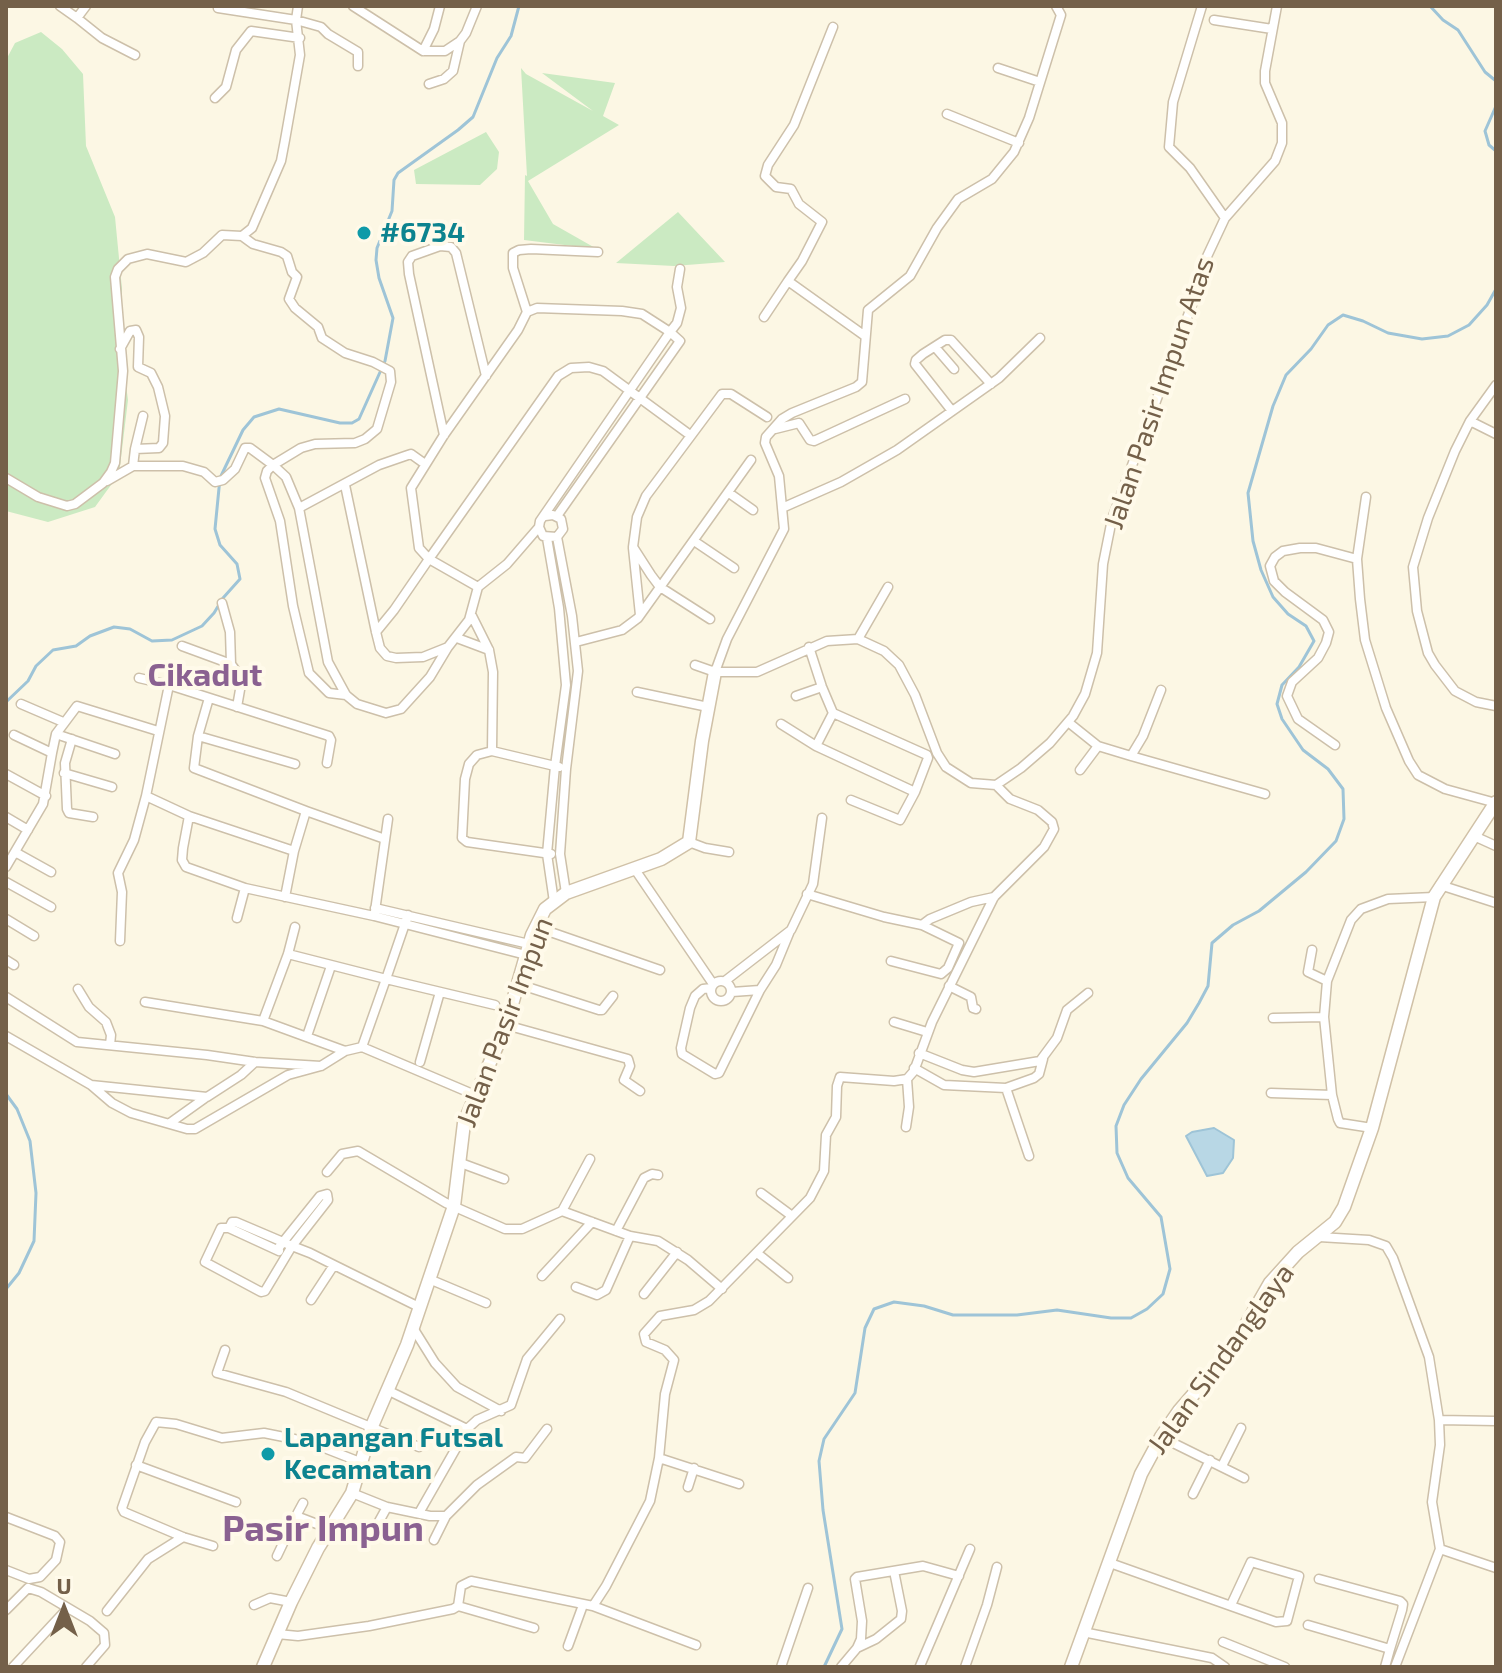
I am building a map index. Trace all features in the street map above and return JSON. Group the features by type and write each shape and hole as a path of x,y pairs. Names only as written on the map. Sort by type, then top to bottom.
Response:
{"street":[{"path":"60,6 102,38 135,55"},
{"path":"77,18 86,6"},
{"path":"242,236 252,228 281,161 300,55 296,20 298,6"},
{"path":"353,6 423,51 445,51 460,41 477,6"},
{"path":"423,51 434,29 440,6"},
{"path":"729,852 689,842 715,672 727,639 784,529 777,468 765,443 770,431 792,413 860,385 863,379 866,320 873,304 910,276 937,228 958,199 992,179 1004,167 1019,143 1062,11 1056,6"},
{"path":"1202,6 1173,102 1169,147 1190,168 1225,218"},
{"name":"Jalan Pasir Impun Atas","path":"996,785 1035,757 1068,722 1085,694 1097,653 1103,564 1112,519 1193,302 1203,265 1225,218 1275,161 1282,143 1282,123 1265,83 1277,6"},
{"path":"218,8 321,27 358,52 358,66"},
{"path":"1214,20 1272,29"},
{"path":"764,317 802,261 822,222 799,204 791,189 776,187 765,172 794,125 833,27"},
{"path":"215,98 226,87 236,50 251,31 300,38"},
{"path":"429,84 444,79 453,71 460,41"},
{"path":"445,51 455,62"},
{"path":"998,68 1040,82"},
{"path":"947,114 1019,143"},
{"path":"103,483 115,463 123,371 115,277 118,269 128,259 147,254 186,262 203,253 222,235 242,236 253,244 287,256 297,277 289,299 318,327 322,338 345,353 385,368 391,376 381,423 375,432 355,443 315,444 301,448 273,465 265,478 280,521 293,606 309,673 329,693 346,695"},
{"path":"444,435 409,274 408,262 412,256 440,246 451,247 456,253 486,376"},
{"path":"527,312 513,268 513,253 531,249 598,252"},
{"path":"345,485 380,648 387,656 396,658 437,654 457,638 471,614 478,587 507,564 539,527 552,501 677,323 681,308 677,287 680,269"},
{"path":"788,281 865,336"},
{"path":"478,587 429,559 419,548 410,494 425,464 518,330 527,312 537,308 642,314 680,341 557,516"},
{"path":"120,351 130,331 136,330 139,337 138,367 151,373 163,399 163,443 159,448 135,449"},
{"path":"782,508 873,465 991,384 1019,362 1040,338"},
{"path":"952,411 915,364 916,360 945,340 951,340 991,384"},
{"path":"935,347 954,369"},
{"path":"376,632 558,376 571,368 589,367 603,371 690,435"},
{"path":"1496,385 1470,421 1428,518 1417,549 1413,577 1425,643 1439,672 1455,691 1476,702 1496,706"},
{"path":"640,615 633,547 637,517 646,496 714,402 725,393 767,417"},
{"path":"770,431 799,423 810,440 814,441 905,399"},
{"path":"133,466 143,416"},
{"path":"1470,421 1496,434"},
{"path":"6,478 38,497 67,506 75,504 133,466 197,469 219,481 235,469 245,448 250,448 286,477 299,508 328,662 346,695 357,704 386,713 401,709 430,677 448,647"},
{"path":"299,508 379,465 411,454 425,464"},
{"path":"576,642 622,630 640,615 751,460"},
{"path":"729,493 753,510"},
{"path":"1366,497 1357,559 1365,640 1377,683 1414,771 1445,789 1496,802"},
{"path":"545,516 557,516"},
{"path":"552,537 563,529 557,516"},
{"path":"539,527 552,537 576,642 578,671 560,854 566,893"},
{"path":"552,537 566,685 547,854 554,902"},
{"path":"694,541 734,568"},
{"path":"633,547 660,587 710,619"},
{"path":"1335,745 1298,719 1287,696 1292,682 1318,658 1329,632 1274,581 1270,566 1283,551 1300,548 1316,548 1357,559"},
{"path":"858,639 888,587"},
{"path":"222,603 230,632 231,664"},
{"path":"471,614 489,650 493,672 492,751"},
{"path":"457,638 489,650"},
{"path":"695,665 715,672 757,672 827,641 858,639 884,651 899,665 946,767 971,783 996,785 1010,799 1038,810 1052,822 1054,829 1044,847 994,897 949,986 907,1079 909,1107 906,1127"},
{"path":"182,646 231,664 241,684 237,707"},
{"path":"809,647 833,713 928,758 900,820 851,800"},
{"path":"139,678 329,736 327,763"},
{"path":"120,941 122,892 118,873 134,840 146,796 169,685"},
{"path":"796,696 822,687"},
{"path":"1131,756 1143,736 1161,690"},
{"path":"637,692 708,707"},
{"path":"209,698 198,736 194,768 385,839"},
{"path":"21,704 63,722"},
{"path":"6,865 46,796 56,734 73,709 83,706 158,731"},
{"path":"816,746 833,713"},
{"path":"1068,722 1098,746 1265,794"},
{"path":"781,724 816,746 915,792"},
{"path":"56,734 115,754"},
{"path":"14,735 52,753"},
{"path":"198,736 295,764"},
{"path":"72,739 64,773 65,802 69,813 93,817"},
{"path":"1080,770 1098,746"},
{"path":"560,854 467,842 462,838 465,779 469,764 477,755 492,751 566,769"},
{"path":"64,773 112,787"},
{"path":"6,774 46,796"},
{"path":"146,796 189,816 294,851"},
{"name":"Jalan Sindanglaya","path":"1071,1667 1141,1474 1161,1437 1179,1411 1231,1351 1270,1283 1298,1252 1335,1222 1344,1207 1372,1128 1437,891 1496,802"},
{"path":"285,897 306,811"},
{"path":"189,816 183,864 245,888 375,912 408,915 496,936 527,950"},
{"path":"6,817 28,830"},
{"path":"791,930 725,981 703,989 695,996 682,1054 715,1074 719,1073 760,990 776,965 807,894 817,869 822,818"},
{"path":"375,912 388,819"},
{"path":"1474,836 1496,846"},
{"name":"Jalan Pasir Impun","path":"263,1667 291,1602 352,1493 372,1426 412,1330 454,1206 464,1123 506,1025 527,950 545,909 566,893 661,859 689,842"},
{"path":"15,852 51,872"},
{"path":"634,868 712,986 712,997 719,1002 727,999 732,992"},
{"path":"6,882 51,907"},
{"path":"237,918 245,888"},
{"path":"1372,1128 1340,1123 1332,1095 1324,1017 1327,981 1351,920 1361,909 1388,899 1437,891 1496,903"},
{"path":"807,894 922,925 959,943 948,968 937,974 891,961"},
{"path":"922,925 927,920 971,902 994,897"},
{"path":"375,912 405,925 493,947 527,950"},
{"path":"362,1047 408,915"},
{"path":"6,919 34,936"},
{"path":"263,1021 295,927"},
{"path":"536,927 660,970"},
{"path":"493,947 496,936"},
{"path":"1312,950 1308,972 1327,981"},
{"path":"288,954 495,1005"},
{"path":"307,1036 331,966"},
{"path":"725,981 732,992"},
{"path":"518,984 599,1010 613,996"},
{"path":"949,986 971,997 976,1009"},
{"path":"78,989 89,1007 106,1022 111,1035 110,1045"},
{"path":"732,992 760,990"},
{"path":"420,1062 440,992"},
{"path":"914,1068 944,1085 1006,1088 1034,1078 1057,1038 1067,1010 1088,993"},
{"path":"6,997 77,1042 255,1062 321,1066"},
{"path":"145,1002 263,1021 345,1051"},
{"path":"1273,1018 1324,1017"},
{"path":"894,1022 927,1032"},
{"path":"506,1025 628,1059 630,1066 624,1080 640,1091"},
{"path":"6,1036 91,1085 112,1103 131,1113 187,1129 195,1129 288,1075 321,1066 345,1051 362,1047 475,1095"},
{"path":"919,1053 974,1072 1043,1059"},
{"path":"170,1123 255,1062"},
{"path":"568,1646 588,1606 606,1586 650,1501 659,1458 665,1394 674,1360 665,1350 646,1342 644,1334 660,1316 694,1310 722,1289 810,1198 824,1171 826,1135 836,1117 840,1077 907,1079"},
{"path":"91,1085 207,1097"},
{"path":"1006,1088 1029,1156"},
{"path":"1271,1093 1332,1095"},
{"path":"327,1172 342,1154 358,1151 454,1206 505,1229 522,1229 562,1211 590,1159"},
{"path":"458,1162 504,1179"},
{"path":"616,1231 644,1178 658,1175"},
{"path":"761,1193 792,1216"},
{"path":"277,1250 287,1244 328,1200 327,1194 320,1196 287,1244 287,1255 267,1290 261,1292 205,1262 221,1228 229,1228 287,1255"},
{"path":"562,1211 630,1236 658,1241 677,1252 722,1289"},
{"path":"229,1228 232,1222 236,1222 419,1307"},
{"path":"542,1276 592,1222"},
{"path":"576,1287 597,1295 606,1290 630,1236"},
{"path":"1319,1237 1378,1241 1391,1252 1429,1357 1439,1420 1440,1445 1432,1502 1440,1549 1395,1667"},
{"path":"644,1294 677,1252"},
{"path":"757,1253 788,1278"},
{"path":"311,1300 334,1265"},
{"path":"429,1279 486,1303"},
{"path":"419,1513 467,1429 477,1420 511,1405 527,1359 560,1319"},
{"path":"412,1330 457,1387 501,1411"},
{"path":"225,1350 217,1373 286,1392 419,1447"},
{"path":"387,1390 467,1429"},
{"path":"213,1546 183,1537 124,1512 122,1508 145,1442 159,1420 222,1438 264,1433 309,1442 360,1462"},
{"path":"1439,1420 1496,1421"},
{"path":"1222,1466 1241,1428"},
{"path":"434,1540 446,1516 477,1485 516,1457 525,1459 547,1429"},
{"path":"1161,1437 1244,1478"},
{"path":"659,1458 739,1484"},
{"path":"1193,1494 1210,1460"},
{"path":"136,1465 236,1502"},
{"path":"688,1487 694,1468"},
{"path":"352,1493 387,1507 446,1516"},
{"path":"277,1556 303,1503"},
{"path":"376,1527 387,1507"},
{"path":"296,1516 330,1529"},
{"path":"6,1517 55,1536 60,1542 60,1551 49,1569 29,1584 6,1610"},
{"path":"107,1611 148,1559 183,1537"},
{"path":"921,1667 970,1549"},
{"path":"1440,1549 1496,1568"},
{"path":"1110,1563 1276,1622 1287,1621 1299,1576 1251,1562 1231,1605"},
{"path":"857,1648 862,1621 855,1578 928,1566 959,1576"},
{"path":"965,1667 997,1567"},
{"path":"6,1570 90,1621 106,1638 105,1645 86,1667"},
{"path":"841,1667 857,1648 876,1639 901,1619 894,1571"},
{"path":"1319,1579 1403,1604 1385,1667"},
{"path":"458,1606 461,1586 471,1581 588,1606 696,1645"},
{"path":"781,1667 808,1588"},
{"path":"254,1605 274,1597 291,1602"},
{"path":"277,1634 298,1636 369,1626 437,1614 458,1606 534,1628"},
{"path":"13,1667 67,1609"},
{"path":"1308,1625 1390,1649"},
{"path":"1083,1632 1212,1658 1225,1667"},
{"path":"1223,1642 1284,1667"}],"green space":[{"path":"41,32 62,49 83,74 86,146 115,217 122,289 121,349 128,400 119,474 95,507 48,522 6,511 6,60 15,43"},
{"path":"521,68 526,74 593,111 542,73 615,83 603,116 619,125 528,181 553,224 597,249 524,240 527,176"},
{"path":"486,132 499,152 497,169 480,185 416,184 414,170"},
{"path":"678,212 725,262 674,266 616,263"}],"water":[{"path":"1214,1128 1234,1140 1233,1158 1223,1173 1207,1176 1186,1136"}],"waterway":[{"path":"6,702 53,650 76,646 90,636 114,627 130,629 152,641 172,640 202,626 214,613 240,579 237,564 220,545 215,529 220,478 243,430 254,417 279,409 340,423 352,423 359,419 385,361 393,318 376,260 377,248 392,211 394,180 398,173 473,117 497,58 511,36 519,6"},
{"path":"1430,6 1458,30 1485,72 1496,81"},
{"path":"1496,106 1485,131 1489,145 1496,151"},
{"path":"824,1667 842,1629 823,1510 819,1461 824,1439 855,1393 865,1328 874,1309 894,1302 924,1306 953,1315 1017,1315 1057,1310 1131,1318 1163,1294 1170,1269 1161,1217 1128,1178 1117,1153 1116,1126 1124,1105 1199,1003 1208,986 1212,943 1233,925 1259,911 1306,872 1336,841 1344,819 1343,789 1328,769 1303,750 1282,719 1277,704 1282,685 1299,667 1314,641 1306,626 1288,614 1273,597 1253,541 1248,493 1273,406 1286,375 1311,349 1328,325 1343,315 1388,333 1422,339 1448,336 1469,325 1487,305 1496,289"},
{"path":"6,1094 17,1109 30,1141 36,1193 34,1241 19,1273 6,1289"}],"place":[{"name":"#6734","path":"364,233"},
{"name":"Lapangan Futsal Kecamatan","path":"268,1454"}],"district":[{"name":"Cikadut","path":"205,675"},
{"name":"Pasir Impun","path":"323,1529"}]}
